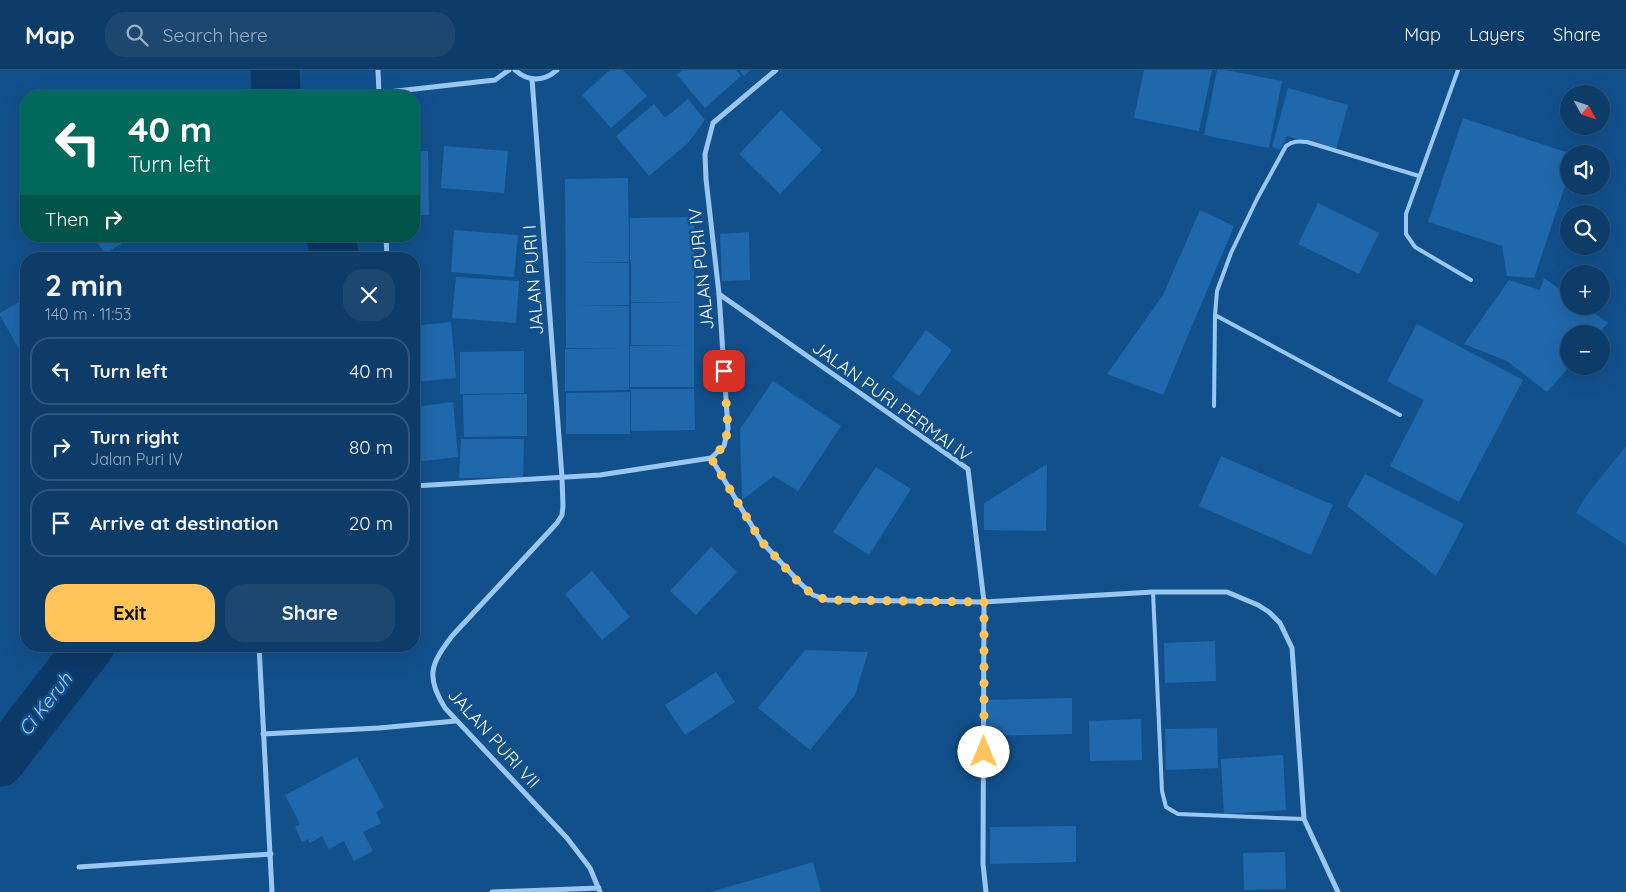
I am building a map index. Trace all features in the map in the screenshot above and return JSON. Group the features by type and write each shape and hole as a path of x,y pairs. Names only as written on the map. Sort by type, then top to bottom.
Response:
{"street":[{"path":"378,70 379,90"},
{"path":"418,90 495,80 510,70"},
{"path":"515,70 521,75 532,79 545,78 557,70"},
{"name":"JALAN PURI IV","path":"711,458 724,446 728,429 719,294 705,154 713,123 776,70"},
{"name":"JALAN PURI I","path":"532,79 562,478"},
{"name":"JALAN PURI PERMAI IV","path":"719,294 968,470 984,602 983,864 986,892"},
{"path":"420,486 600,475 711,458 761,541 800,584 813,595 827,600 984,602 1153,592 1227,592 1258,605 1280,623 1292,648 1304,819 1338,892"},
{"name":"JALAN PURI VII","path":"562,478 563,506 562,515 557,523 452,636 440,652 433,668 432,682 435,693 456,721 567,838 590,868 600,890"},
{"path":"260,652 272,892"},
{"path":"263,734 380,728 456,721"},
{"path":"79,867 270,854"},
{"path":"492,892 600,890"}],"lane":[{"path":"1458,70 1406,214 1406,234 1415,247 1471,280"},
{"path":"1214,406 1214,315 1217,291 1231,253 1257,199 1286,146 1290,142 1307,142 1419,176"},
{"path":"1214,315 1400,415"},
{"path":"1153,592 1162,791 1166,807 1178,814 1304,819"}],"shaded area":[{"path":"1626,446 1626,545 1576,513 1586,496"}],"building":[{"path":"610,70 623,70 647,96 611,128 582,95"},
{"path":"682,70 736,70 741,76 705,108 677,75"},
{"path":"739,70 750,70 744,76"},
{"path":"1144,70 1212,70 1199,131 1134,118"},
{"path":"1217,70 1282,81 1269,148 1204,135"},
{"path":"1288,88 1348,105 1336,150 1287,136 1280,150 1272,147"},
{"path":"688,99 705,120 688,143 649,176 616,136 654,104 665,118"},
{"path":"781,110 822,150 780,194 739,154"},
{"path":"1463,118 1560,150 1560,195 1562,195 1534,278 1507,276 1502,246 1428,222"},
{"path":"444,146 508,151 504,193 441,188"},
{"path":"420,151 428,151 429,215 420,215"},
{"path":"628,178 629,262 576,263 629,263 629,305 573,306 629,306 629,390 565,391 565,349 622,348 566,348 565,179"},
{"path":"1318,203 1379,233 1359,274 1298,244"},
{"path":"1200,210 1234,226 1163,395 1107,374 1163,295"},
{"path":"694,217 694,387 630,387 630,346 688,345 631,345 631,303 686,303 631,302 630,218"},
{"path":"454,230 518,235 514,277 451,272"},
{"path":"749,232 750,280 722,281 720,234"},
{"path":"97,242 124,242 108,252 104,252"},
{"path":"456,277 519,281 516,323 452,318"},
{"path":"1544,278 1560,290 1560,315 1597,315 1608,323 1606,325 1560,325 1560,375 1562,375 1547,392 1507,361 1464,344 1509,280 1540,290"},
{"path":"20,301 20,351 0,315 0,313"},
{"path":"451,322 456,378 420,381 420,325"},
{"path":"1417,324 1523,380 1459,502 1390,466 1424,400 1387,381"},
{"path":"926,330 952,350 919,396 892,377"},
{"path":"524,351 524,393 460,394 460,352"},
{"path":"773,381 841,426 798,491 774,476 742,500 740,429"},
{"path":"631,389 694,389 695,430 631,431"},
{"path":"630,392 630,434 566,434 566,393"},
{"path":"527,394 527,436 464,437 463,395"},
{"path":"453,402 458,457 420,461 420,406"},
{"path":"461,439 524,439 523,477 459,478"},
{"path":"1221,456 1333,505 1311,555 1199,506"},
{"path":"1047,464 1046,531 984,530 984,503"},
{"path":"876,467 911,489 869,555 833,532"},
{"path":"1365,474 1464,524 1436,576 1347,506"},
{"path":"711,547 737,572 696,615 670,591"},
{"path":"592,571 630,617 602,640 565,594"},
{"path":"1215,641 1216,681 1165,683 1164,643"},
{"path":"805,650 868,652 855,695 810,750 758,708"},
{"path":"716,672 735,702 685,735 665,705"},
{"path":"1072,698 1072,734 985,736 985,700"},
{"path":"1141,719 1142,760 1090,761 1089,721"},
{"path":"1217,728 1218,768 1166,770 1165,729"},
{"path":"1283,755 1286,810 1224,814 1221,759"},
{"path":"357,757 384,807 376,812 381,823 363,832 373,851 354,861 344,841 329,849 322,836 310,843 308,839 302,842 295,827 300,824 285,795"},
{"path":"1076,826 1076,862 990,864 990,827"},
{"path":"1285,852 1286,889 1244,890 1243,853"},
{"path":"813,862 821,892 711,892"}],"waterway":[{"name":"Ci Keruh","path":"275,70 276,90"},
{"name":"Ci Keruh","path":"332,242 334,252"},
{"name":"Ci Keruh","path":"0,762 85,652"}],"route":[{"path":"724,371 728,429 724,446 711,458 761,541 800,584 813,595 827,600 984,602 984,752"}]}
